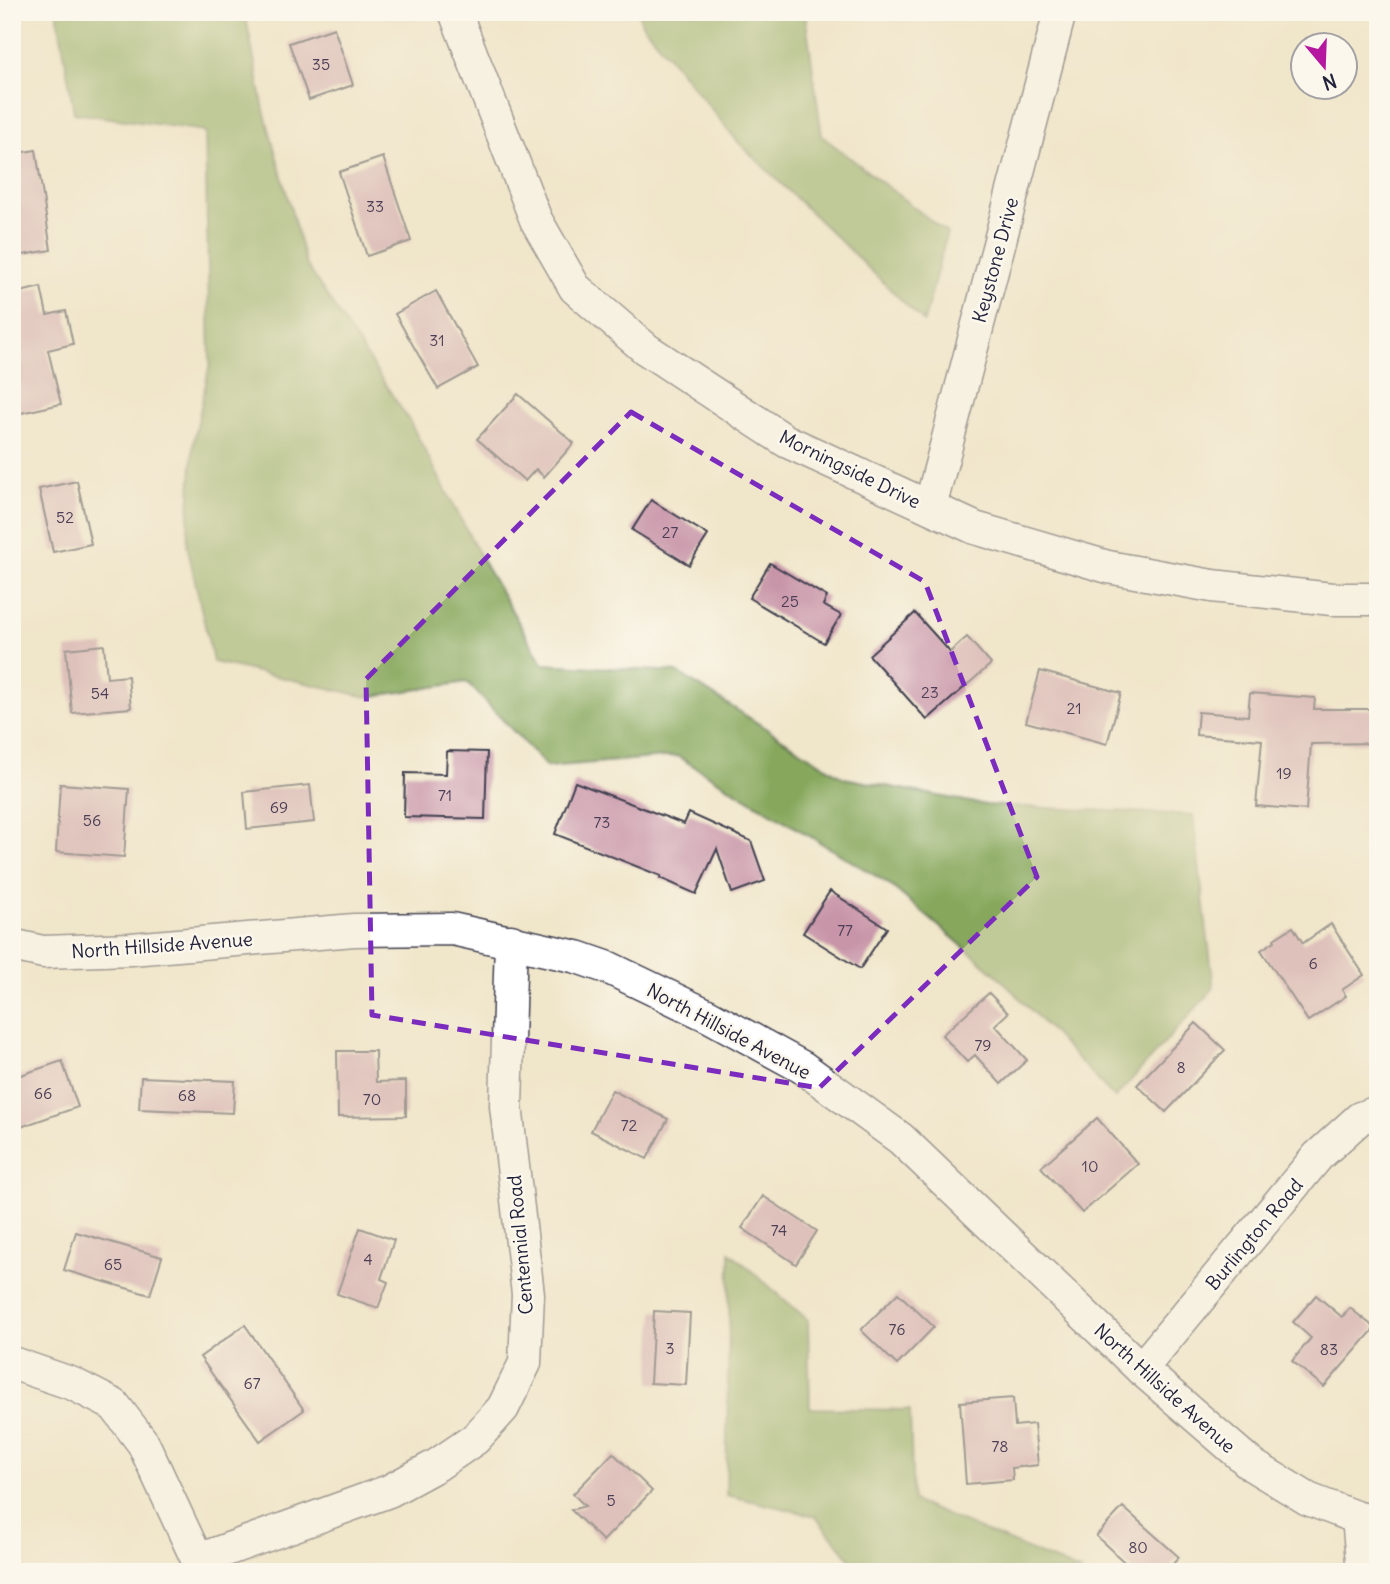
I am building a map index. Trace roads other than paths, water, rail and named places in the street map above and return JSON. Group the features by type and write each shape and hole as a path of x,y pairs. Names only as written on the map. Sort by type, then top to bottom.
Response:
{"street":[{"name":"Morningside Drive","path":"455,12 536,220 575,288 646,349 786,441 975,527 1108,567 1212,586 1332,599 1378,599"},
{"name":"Keystone Drive","path":"930,507 1060,12"},
{"name":"North Hillside Avenue","path":"12,945 43,952 119,950 354,930 452,929 577,957 608,968 709,1016 802,1067 901,1139 1141,1370 1252,1465 1308,1499 1368,1519"},
{"name":"Centennial Road","path":"201,1566 388,1491 437,1465 475,1438 503,1408 525,1363 528,1294 506,1106 511,941"},
{"name":"Burlington Road","path":"1141,1370 1318,1156 1360,1118 1378,1112"},
{"path":"12,1363 73,1384 114,1405 143,1443 201,1566"},
{"path":"1363,1572 1368,1519"}]}
